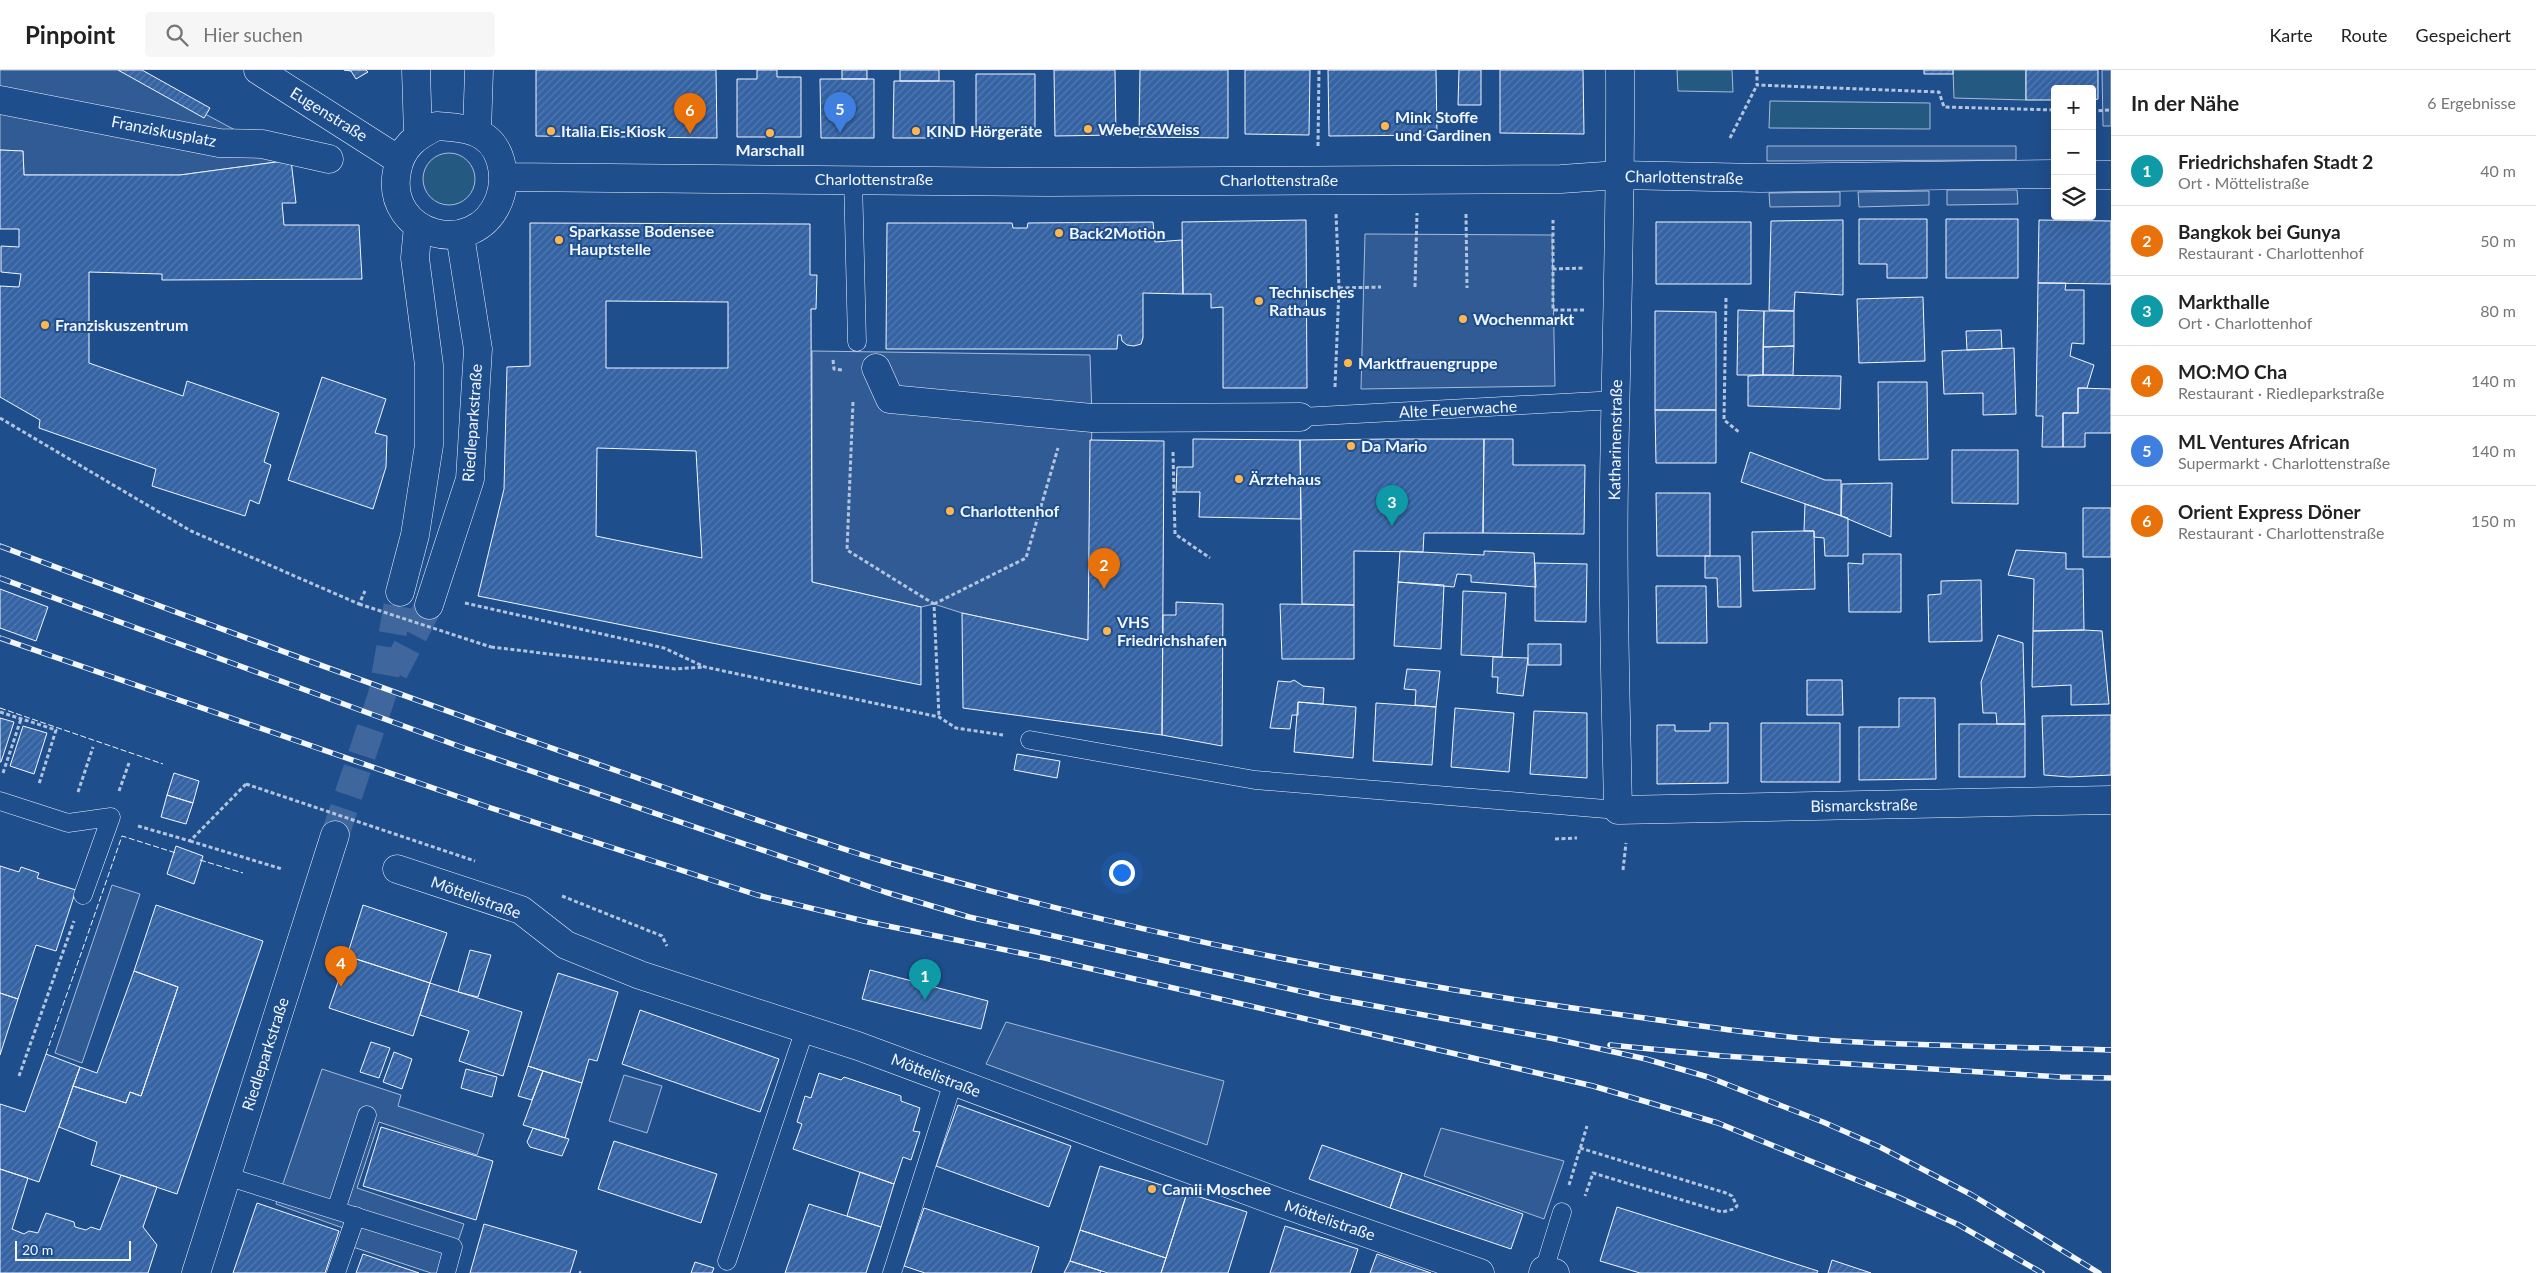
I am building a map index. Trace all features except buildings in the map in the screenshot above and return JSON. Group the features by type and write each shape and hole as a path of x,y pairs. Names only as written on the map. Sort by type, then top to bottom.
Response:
{"street":[{"name":"Eugenstraße","path":"258,70 399,160"},
{"path":"416,70 418,135"},
{"path":"477,132 479,70"},
{"name":"Katharinenstraße","path":"1618,810 1614,482 1617,400 1616,300 1620,175 1620,70"},
{"name":"Franziskusplatz","path":"0,100 219,143 262,144 329,159"},
{"path":"437,126 477,132 497,150 502,164 503,177 499,199 492,213 478,226 460,235 434,233 418,226 398,205 394,186 399,160 418,135 437,126"},
{"name":"Charlottenstraße","path":"503,177 853,178 1048,182 1562,179 1620,175 1760,178 2051,174"},
{"path":"2096,175 2111,175"},
{"path":"400,592 415,535 429,445 429,365 415,258 418,226"},
{"name":"Riedleparkstraße","path":"429,605 470,479 478,349 460,235"},
{"path":"876,368 890,399 1092,418 1300,417"},
{"name":"Bismarckstraße","path":"1618,810 2111,800"},
{"name":"Riedleparkstraße","path":"196,1273 335,835"},
{"name":"Möttelistraße","path":"397,869 521,910 566,945 686,990 858,1046 1278,1202 1480,1273"}],"lane":[{"path":"853,178 857,342"},
{"name":"Alte Feuerwache","path":"1300,417 1617,400"},
{"path":"1030,740 1255,780 1618,810"},
{"path":"0,801 68,823 110,817 83,895"},
{"path":"728,1261 805,1029"},
{"path":"892,1273 953,1082"},
{"path":"336,1210 367,1115"},
{"path":"226,1176 454,1247 446,1273"},
{"path":"1547,1272 1562,1212"},
{"path":"336,1273 356,1216"}],"path":[{"path":"1318,146 1319,70"},
{"path":"1730,138 1757,85 1757,70"},
{"path":"1757,85 1939,92 1944,107 2051,110"},
{"path":"2096,111 2111,110"},
{"path":"1466,211 1467,288"},
{"path":"1334,416 1339,288 1336,213"},
{"path":"1415,287 1417,213"},
{"path":"1553,220 1554,310 1591,310"},
{"path":"1553,269 1590,268"},
{"path":"1339,288 1380,287"},
{"path":"1726,298 1724,420 1739,432"},
{"path":"853,401 847,550 934,604"},
{"path":"1172,417 1175,534 1210,558"},
{"path":"0,418 191,531 359,604 491,647 675,669 705,667"},
{"path":"934,604 1026,558 1058,446 1092,418"},
{"path":"359,604 365,590"},
{"path":"462,602 664,648 705,667 939,717 956,728 1030,740"},
{"path":"934,604 939,717"},
{"path":"0,712 56,730 30,811"},
{"path":"3,774 22,719"},
{"path":"68,823 93,747"},
{"path":"190,841 246,784 484,865"},
{"path":"110,817 282,869"},
{"path":"1623,870 1627,837"},
{"path":"555,894 662,936 686,990"},
{"path":"19,1076 83,895"},
{"path":"1567,1190 1587,1126"},
{"path":"1580,1148 1726,1193 1732,1196 1737,1206 1734,1210 1722,1212 1593,1173"}],"shaded area":[{"path":"0,70 123,70 291,160 180,175 24,175 23,151 0,150"},
{"path":"1677,70 1732,70 1733,92 1678,91"},
{"path":"1953,70 2026,70 2026,100 1954,98"},
{"path":"2102,70 2111,70 2111,126 2103,126"},
{"path":"1770,101 1930,103 1930,129 1769,128"},
{"path":"1767,146 2016,146 2016,160 1767,161"},
{"path":"449,153 459,155 467,161 473,169 475,179 473,189 467,197 459,203 449,205 439,203 431,197 425,189 423,179 425,169 431,161 439,155"},
{"path":"1947,190 2017,190 2018,204 1947,205"},
{"path":"1929,191 1929,205 1859,207 1858,192"},
{"path":"1840,192 1840,206 1770,207 1769,193"},
{"path":"1365,234 1552,235 1555,386 1361,389"},
{"name":"Charlottenhof","path":"812,351 1090,355 1092,418 1088,640 962,613 934,604 921,607 812,582"},
{"path":"112,885 140,894 82,1063 55,1053"},
{"path":"1006,1022 1224,1081 1207,1145 986,1064"},
{"path":"322,1069 401,1095 398,1106 484,1134 477,1155 379,1122 357,1188 464,1224 447,1273 431,1273 353,1247 343,1228 276,1204"},
{"path":"624,1075 662,1086 647,1133 609,1121"},
{"path":"1441,1128 1564,1161 1544,1219 1424,1176"}],"tunnel":[{"path":"335,835 382,695 400,592"},
{"path":"394,672 429,605"}],"railway":[{"path":"0,546 392,691 791,832 977,888 1156,932 1336,969 1427,985 1517,1000 1722,1029 1837,1041 2111,1050"},
{"path":"0,578 461,747 885,892 969,917 1326,997 1555,1039 1646,1059 1708,1077 1823,1122 1880,1147 1972,1195 2099,1273"},
{"path":"0,638 488,807 757,895 868,922 1045,958 1593,1086 1718,1123 1898,1197 1959,1225 2042,1273"},
{"path":"1610,1045 1723,1056 2061,1077 2111,1078"}],"fence":[{"path":"0,708 163,764"},
{"path":"46,1054 122,836 176,853"},
{"path":"200,860 243,873"}],"place":[{"name":"Mink Stoffe und Gardinen","path":"1385,126"},
{"name":"Weber&Weiss","path":"1088,129"},
{"name":"Italia Eis-Kiosk","path":"551,131"},
{"name":"KIND Hörgeräte","path":"916,131"},
{"name":"Marschall","path":"770,133"},
{"name":"ML Ventures African","path":"840,133"},
{"name":"Orient Express Döner","path":"690,134"},
{"name":"Back2Motion","path":"1059,233"},
{"name":"Sparkasse Bodensee Hauptstelle","path":"559,240"},
{"name":"Technisches Rathaus","path":"1259,301"},
{"name":"Wochenmarkt","path":"1463,319"},
{"name":"Franziskuszentrum","path":"45,325"},
{"name":"Marktfrauengruppe","path":"1348,363"},
{"name":"Da Mario","path":"1351,446"},
{"name":"Ärztehaus","path":"1239,479"},
{"name":"Charlottenhof","path":"950,511"},
{"name":"Markthalle","path":"1392,526"},
{"name":"Bangkok bei Gunya","path":"1104,589"},
{"name":"VHS Friedrichshafen","path":"1107,631"},
{"name":"MO:MO Cha","path":"341,987"},
{"name":"Friedrichshafen Stadt 2","path":"925,1000"},
{"name":"Camii Moschee","path":"1152,1189"}]}
